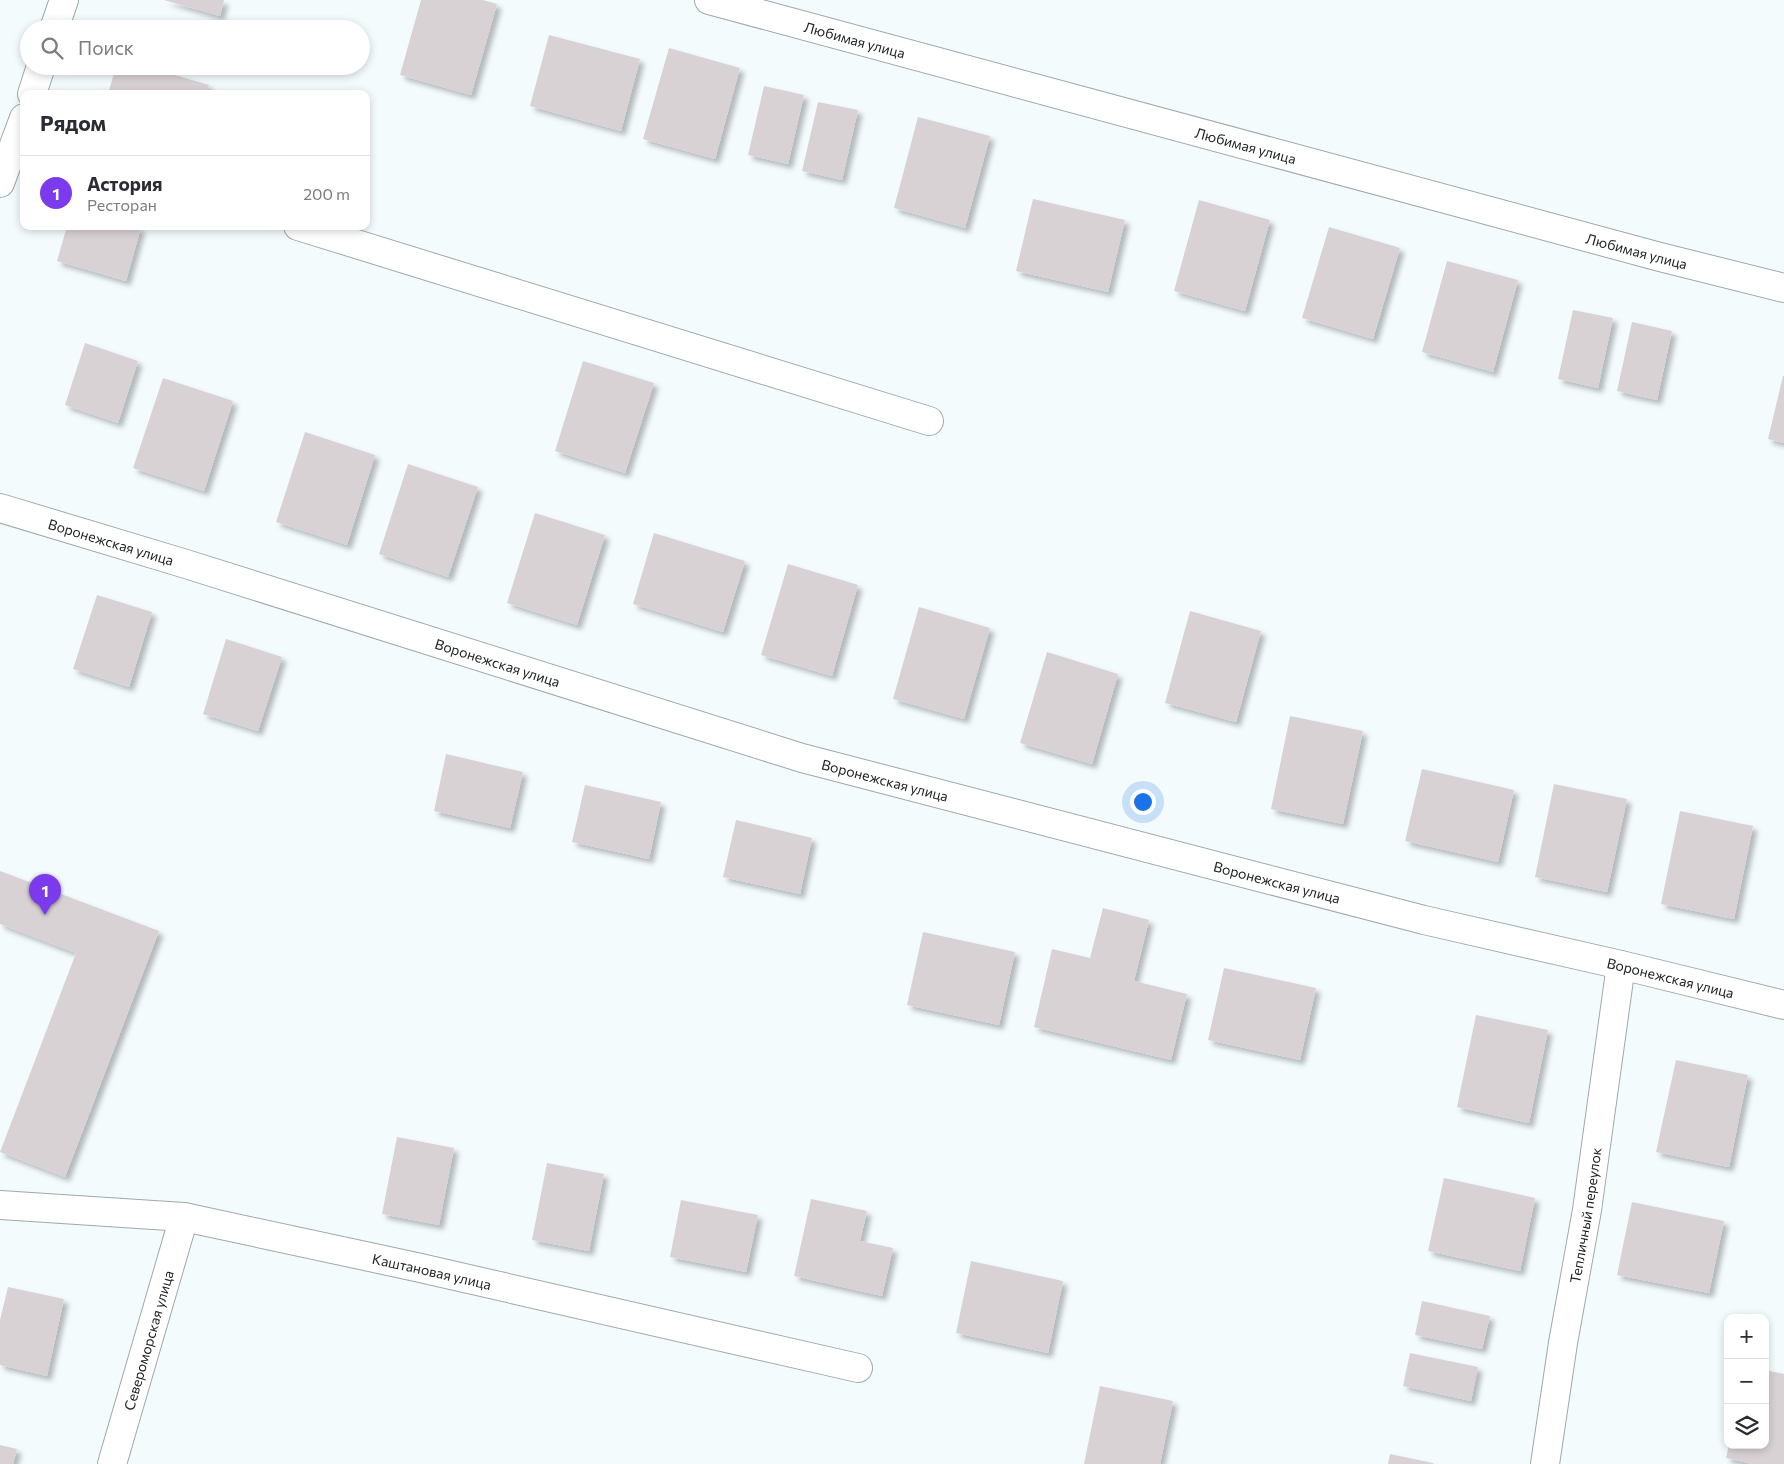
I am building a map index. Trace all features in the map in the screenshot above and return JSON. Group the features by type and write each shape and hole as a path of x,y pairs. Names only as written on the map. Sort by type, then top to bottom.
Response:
{"street":[{"path":"57,20 64,0"},
{"name":"Любимая улица","path":"709,0 1660,257 1784,288"},
{"path":"33,90 38,75"},
{"path":"0,183 20,135"},
{"path":"311,230 929,421"},
{"name":"Воронежская улица","path":"0,508 186,564 802,758 1424,920 1784,1005"},
{"name":"Тепличный переулок","path":"1545,1464 1563,1342 1587,1210 1621,965"},
{"name":"Каштановая улица","path":"0,1205 184,1217 426,1269 858,1368"},
{"name":"Североморская улица","path":"112,1464 184,1217"}],"building":[{"path":"164,0 224,0 220,16"},
{"path":"421,0 483,0 497,4 471,95 400,75"},
{"path":"549,35 640,59 621,131 530,106"},
{"path":"669,48 740,68 715,159 643,139"},
{"path":"113,75 175,75 209,85 207,90 109,90"},
{"path":"764,86 804,95 788,164 748,155"},
{"path":"818,102 858,110 842,180 802,171"},
{"path":"918,117 990,136 965,228 894,208"},
{"path":"1033,199 1125,220 1108,292 1016,271"},
{"path":"1199,200 1270,220 1245,311 1174,291"},
{"path":"1329,227 1400,248 1373,339 1302,318"},
{"path":"66,230 140,230 126,281 57,261"},
{"path":"1447,261 1518,280 1493,372 1422,352"},
{"path":"1573,310 1613,318 1598,388 1558,379"},
{"path":"1632,322 1672,331 1657,400 1617,391"},
{"path":"85,343 138,361 118,423 65,405"},
{"path":"583,361 654,383 625,473 555,451"},
{"path":"1784,376 1784,443 1768,439"},
{"path":"163,378 233,401 204,491 133,468"},
{"path":"305,432 375,455 347,545 276,522"},
{"path":"408,464 478,487 448,577 379,554"},
{"path":"535,513 605,535 577,625 507,603"},
{"path":"654,533 745,561 723,632 633,604"},
{"path":"788,564 858,585 832,676 761,655"},
{"path":"97,595 152,612 129,687 73,669"},
{"path":"919,607 990,628 964,719 893,699"},
{"path":"1190,611 1261,631 1236,722 1165,703"},
{"path":"226,639 282,657 258,731 203,714"},
{"path":"1047,652 1118,674 1092,764 1020,743"},
{"path":"1290,716 1363,731 1343,824 1271,809"},
{"path":"446,754 523,772 510,828 434,811"},
{"path":"1422,769 1514,790 1498,862 1405,841"},
{"path":"1554,784 1627,799 1607,892 1535,877"},
{"path":"585,785 661,802 649,859 572,842"},
{"path":"1680,811 1753,826 1734,919 1661,904"},
{"path":"736,820 812,838 800,894 723,877"},
{"path":"0,871 159,931 65,1177 0,1152 76,953 0,924"},
{"path":"1103,908 1149,920 1134,981 1187,994 1171,1060 1034,1027 1052,949 1090,958"},
{"path":"923,932 1015,952 999,1025 907,1005"},
{"path":"1224,968 1316,988 1300,1060 1208,1040"},
{"path":"1476,1015 1548,1030 1529,1123 1457,1107"},
{"path":"1676,1060 1748,1075 1729,1167 1656,1152"},
{"path":"397,1137 454,1148 439,1225 382,1214"},
{"path":"547,1163 604,1174 589,1251 532,1240"},
{"path":"1444,1178 1535,1198 1520,1271 1428,1251"},
{"path":"811,1199 867,1211 860,1241 893,1248 882,1296 794,1276"},
{"path":"681,1200 758,1215 746,1272 670,1257"},
{"path":"1632,1202 1724,1221 1709,1293 1617,1275"},
{"path":"971,1261 1063,1281 1048,1353 956,1333"},
{"path":"8,1287 64,1299 47,1376 0,1365 0,1320"},
{"path":"1422,1301 1490,1316 1482,1349 1415,1335"},
{"path":"1410,1353 1478,1367 1471,1401 1403,1386"},
{"path":"1769,1371 1784,1374 1784,1464 1753,1464 1726,1458 1728,1449 1769,1449"},
{"path":"1100,1386 1173,1401 1160,1464 1084,1464"},
{"path":"0,1445 17,1449 13,1464 0,1464"},
{"path":"1390,1454 1433,1463 1433,1464 1388,1464"}],"place":[{"name":"Астория","path":"45,915"}]}
